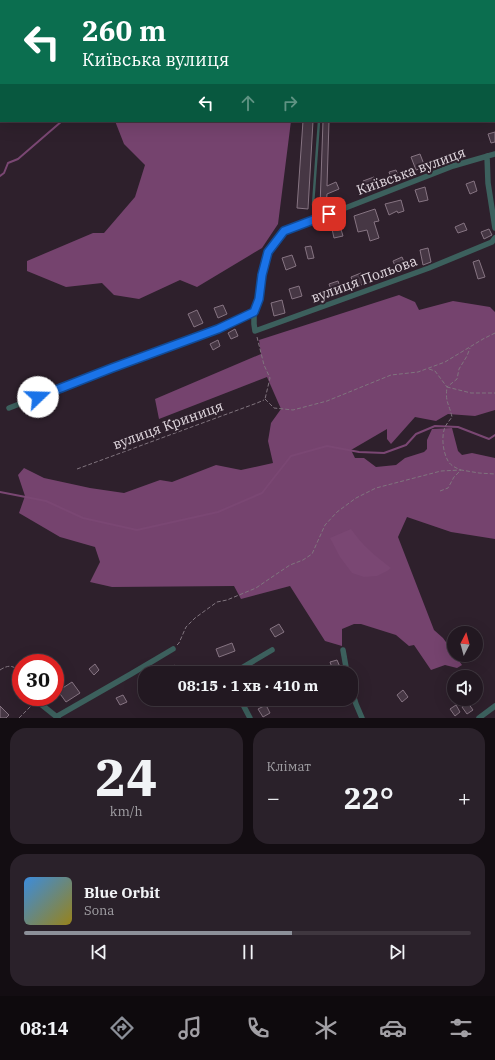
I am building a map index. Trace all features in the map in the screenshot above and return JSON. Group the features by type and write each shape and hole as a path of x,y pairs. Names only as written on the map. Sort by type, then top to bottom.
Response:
{"street":[{"name":"Київська вулиця","path":"254,312 259,299 262,275 268,252 284,231 453,166 495,154"},
{"path":"487,156 488,183 495,228"},
{"name":"вулиця Польова","path":"255,331 430,268 492,242 495,238"},
{"path":"9,408 218,329 254,312 255,331"},
{"path":"43,706 57,717 173,649"},
{"path":"245,666 272,650"},
{"path":"343,650 346,666"},
{"path":"244,706 250,718"},
{"path":"357,706 362,718"},
{"path":"479,718 495,706"}],"lane":[{"path":"313,205 319,122"}],"path":[{"path":"255,331 264,365 270,378 265,399 274,408 293,410 327,401 391,375 418,372 445,362 470,348 482,339 495,333"},
{"path":"461,470 448,462 444,452 443,433 445,426 452,417 446,397 447,387 457,378 459,369 470,348"},
{"path":"428,368 435,371 447,387 471,393 495,393"},
{"name":"вулиця Криниця","path":"77,469 250,406 265,399"},
{"path":"440,491 448,488 454,477 461,470"},
{"path":"173,649 179,643 186,627 195,618 217,602 227,600 256,588 290,565 303,560 312,554 325,525 337,512 356,498 376,488 441,471 461,470 495,474"},
{"path":"0,670 5,666 12,667"},
{"path":"19,718 30,706"}],"shaded area":[{"path":"115,122 291,122 278,224 262,248 197,287 180,280 139,299 114,295 102,283 66,287 27,271 27,261 93,233 104,233 135,197 145,165 124,144"},
{"path":"399,295 415,302 419,310 453,301 490,307 495,312 495,410 475,416 448,414 436,421 415,417 391,444 387,439 387,429 351,450 355,458 364,458 376,467 396,465 405,458 424,452 427,449 427,440 432,429 452,428 458,451 462,455 472,453 495,458 495,539 451,532 407,517 398,537 434,630 447,643 447,662 460,662 462,665 457,668 445,665 431,670 414,645 409,646 396,635 361,624 354,624 342,629 342,646 325,641 290,586 241,599 234,586 112,587 90,582 100,562 95,547 60,537 19,513 25,496 18,475 24,468 44,478 90,488 124,493 160,480 172,482 216,465 241,470 273,463 268,441 271,423 281,409 267,377 159,419 155,399 261,354 259,340"},
{"path":"351,529 369,550 391,568 377,576 364,577 352,573 340,557 330,538"}],"building":[{"path":"303,122 313,122 308,209 297,208"},
{"path":"323,122 329,122 327,186 336,182 339,189 327,194 326,207 320,207"},
{"path":"495,132 495,142 491,143 488,134"},
{"path":"420,154 425,167 416,170 411,157"},
{"path":"396,170 399,178 392,181 389,172"},
{"path":"374,177 378,186 367,191 363,181"},
{"path":"474,181 477,191 470,194 466,184"},
{"path":"425,187 428,200 419,202 415,190"},
{"path":"401,200 404,211 398,213 397,211 389,215 385,204"},
{"path":"375,209 379,221 374,222 379,238 370,241 367,230 358,232 354,216"},
{"path":"464,223 467,230 458,233 455,227"},
{"path":"340,226 343,236 334,238 332,229"},
{"path":"489,229 492,235 484,239 481,232"},
{"path":"311,246 314,258 308,259 305,247"},
{"path":"428,248 431,262 423,265 420,250"},
{"path":"292,255 296,266 286,270 282,258"},
{"path":"402,257 407,269 398,273 393,261"},
{"path":"479,260 485,277 478,279 473,262"},
{"path":"361,273 365,283 355,288 351,277"},
{"path":"338,281 341,289 332,292 329,284"},
{"path":"299,286 302,296 292,299 289,289"},
{"path":"282,300 285,313 274,316 271,303"},
{"path":"223,305 227,314 218,318 214,308"},
{"path":"197,310 203,323 194,327 188,314"},
{"path":"235,329 238,336 231,339 228,333"},
{"path":"218,340 220,346 213,350 210,344"},
{"path":"279,624 284,632 275,637 270,629"},
{"path":"232,643 235,651 219,657 216,649"},
{"path":"337,660 340,666 332,666 330,662"},
{"path":"95,664 99,670 94,675 89,669"},
{"path":"72,682 80,693 66,702 64,699 64,687"},
{"path":"403,690 408,697 402,702 397,695"},
{"path":"123,695 127,702 120,705 116,698"},
{"path":"0,706 9,715 6,718 0,718"},
{"path":"266,706 270,713 263,717 258,709"},
{"path":"457,706 460,712 455,716 450,709"},
{"path":"470,706 473,710 467,714 462,707"}],"waterway":[{"path":"0,176 4,173 8,163 18,159 61,122"},
{"path":"0,492 46,501 83,518 137,530 218,512 262,493 291,456 327,446 359,452 384,453 406,445 416,434 435,426 458,427 489,439 495,435"}],"route":[{"path":"38,397 218,329 254,312 259,299 262,275 268,252 284,231 329,214"}]}
